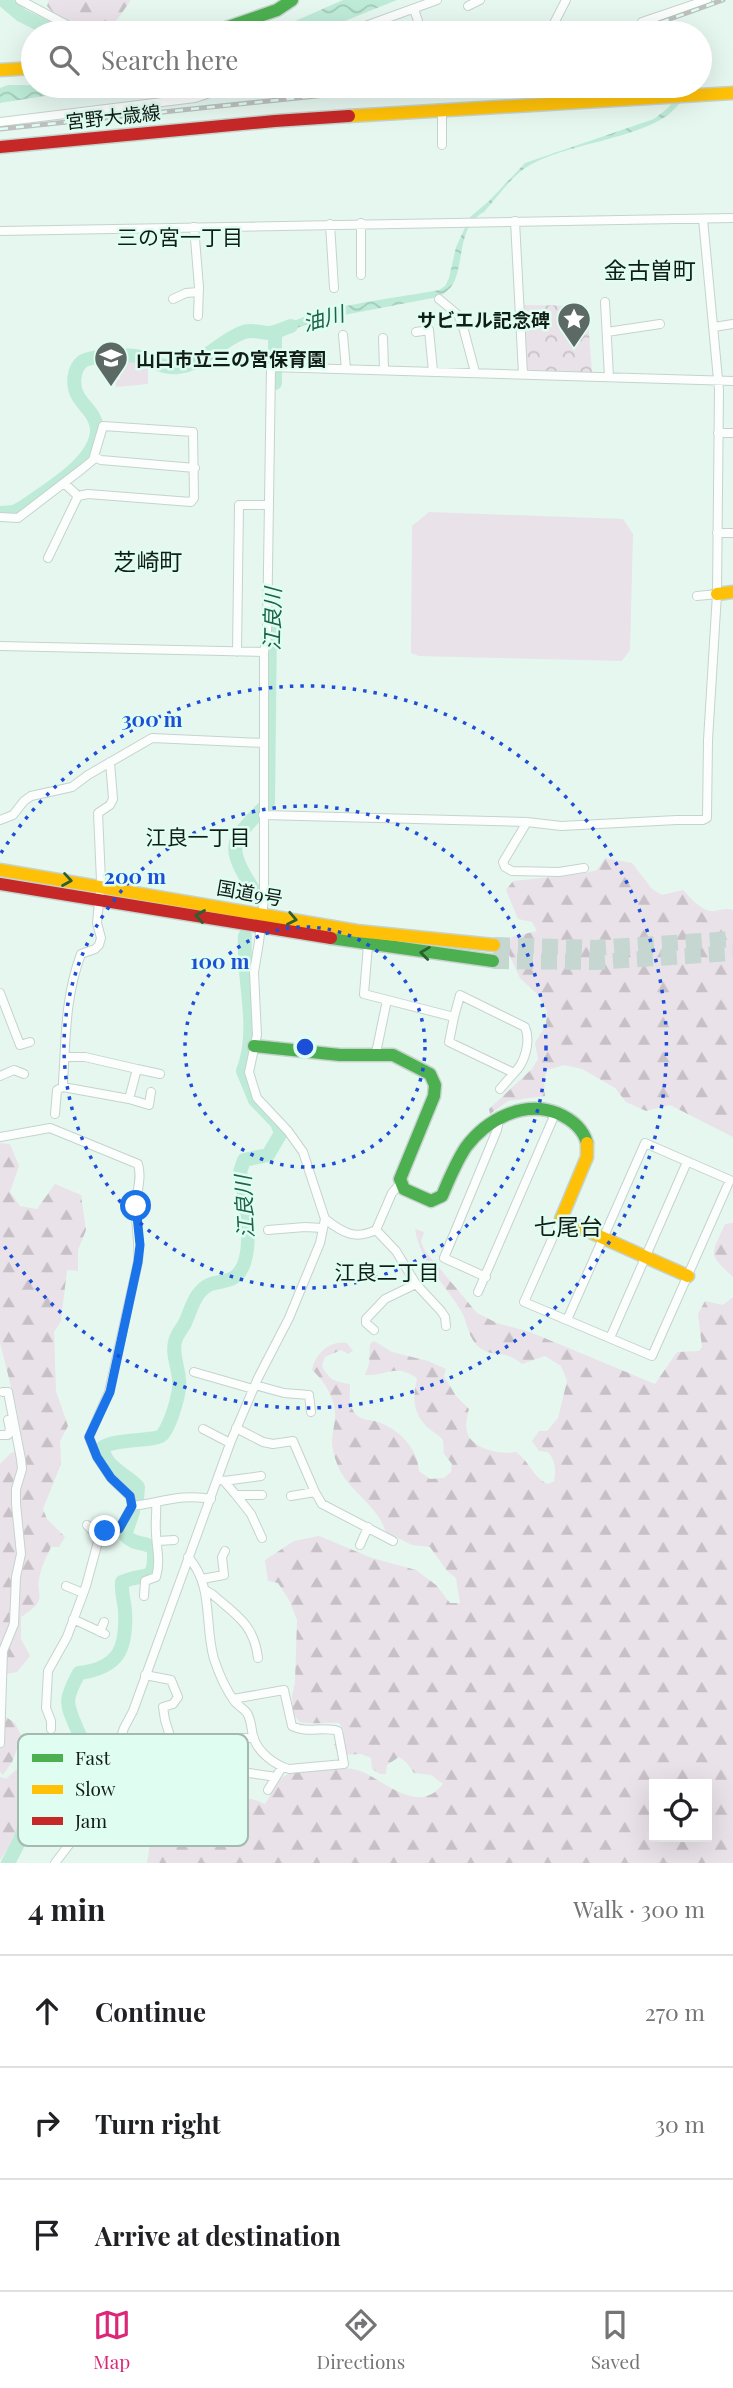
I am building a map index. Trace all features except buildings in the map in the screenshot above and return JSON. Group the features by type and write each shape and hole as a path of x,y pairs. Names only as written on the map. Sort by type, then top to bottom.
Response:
{"main road":[{"path":"245,21 277,10 285,2"},
{"path":"0,70 21,69"},
{"name":"宮野大歳線","path":"712,95 733,93"},
{"name":"宮野大歳線","path":"0,146 211,125 673,98"},
{"path":"717,594 733,592"},
{"name":"国道9号","path":"0,870 99,892 261,920 494,945"},
{"name":"国道9号","path":"0,884 99,892"},
{"name":"国道9号","path":"261,920 368,945 492,961"},
{"path":"254,1046 340,1055 393,1055 404,1058 430,1074 435,1085 435,1096 404,1168 400,1184 404,1189 431,1201 442,1196 466,1147 479,1133 499,1120 522,1109 534,1108 579,1125 588,1146 587,1157 561,1219 688,1276"}],"street":[{"path":"20,0 57,21"},
{"path":"380,21 437,0"},
{"path":"555,21 566,0"},
{"path":"645,21 707,0"},
{"path":"468,6 478,1"},
{"path":"414,9 418,21"},
{"path":"0,122 195,98"},
{"path":"442,111 442,145"},
{"path":"0,230 733,218"},
{"path":"262,815 527,822 561,826 703,821 707,818 708,740 717,594 719,390 703,219"},
{"path":"516,221 523,373"},
{"path":"361,223 361,275"},
{"path":"330,224 334,288"},
{"path":"194,227 198,316"},
{"path":"173,299 186,293 198,292"},
{"path":"439,299 458,315 462,323 475,372"},
{"path":"605,302 609,377"},
{"path":"607,332 660,324"},
{"path":"714,327 733,324"},
{"path":"416,332 429,330 433,371"},
{"path":"343,335 346,369"},
{"path":"383,338 384,369"},
{"path":"124,1734 188,1557 221,1480 230,1443 254,1387 289,1318 320,1243 324,1224 303,1152 288,1131 257,1098 249,1072 257,1035 254,972 264,899 264,652 267,636 271,367 733,381"},
{"path":"0,517 18,518 94,457 103,426 193,432 195,468 194,498 191,502 88,494 78,496"},
{"path":"718,433 733,433"},
{"path":"94,457 101,460 195,468"},
{"path":"64,483 78,496"},
{"path":"48,558 78,496"},
{"path":"237,652 239,505 269,505"},
{"path":"717,533 733,533"},
{"path":"697,596 717,594"},
{"path":"0,646 264,652"},
{"path":"0,820 13,815 31,796 72,787 152,738 264,743"},
{"path":"63,1087 70,984 81,954 99,945 101,938 97,923 98,813 110,805 113,799 110,762"},
{"path":"527,822 506,854 503,862 505,867 512,871 559,872 584,868"},
{"path":"368,945 364,994 454,1017"},
{"path":"0,993 16,1047 30,1042"},
{"path":"500,1089 514,1073 524,1059 527,1031 525,1027 460,995 449,1042 514,1073"},
{"path":"376,1054 387,1000"},
{"path":"65,1057 85,1057 160,1074"},
{"path":"130,1099 137,1069"},
{"path":"0,1076 14,1070 24,1074"},
{"path":"55,1114 57,1090 63,1087 149,1105 152,1092"},
{"path":"478,1292 555,1114"},
{"path":"486,1277 444,1258 499,1120"},
{"path":"0,1137 50,1128 128,1158 138,1164 141,1174 136,1206 140,1245 138,1262 110,1392 89,1437 97,1457 111,1478 130,1496 132,1506 119,1529 105,1531 99,1538 67,1637 48,1671 46,1708 51,1729"},
{"path":"561,1219 524,1302 652,1356 730,1180 645,1143 567,1320"},
{"path":"610,1338 687,1161"},
{"path":"268,1230 324,1224 363,1236 376,1230 400,1184"},
{"path":"376,1230 396,1251 416,1284 441,1311 446,1326"},
{"path":"374,1329 366,1320 385,1298 416,1284"},
{"path":"194,1373 284,1394 309,1395 311,1412"},
{"path":"0,1435 8,1435 10,1429 1,1392 8,1392 22,1459 16,1504 22,1554 16,1577 15,1624 3,1651 0,1743"},
{"path":"236,1428 263,1442 273,1444 293,1441 321,1504 393,1541"},
{"path":"203,1429 230,1443"},
{"path":"221,1480 261,1476"},
{"path":"221,1480 251,1514 262,1538"},
{"path":"290,1496 315,1492"},
{"path":"236,1495 262,1495"},
{"path":"132,1506 174,1497 211,1499"},
{"path":"144,1596 145,1581 160,1578 156,1502"},
{"path":"87,1525 99,1538"},
{"path":"360,1545 368,1527"},
{"path":"158,1541 174,1539"},
{"path":"202,1579 224,1574 222,1557 225,1551"},
{"path":"188,1557 202,1579 205,1590 210,1643 215,1662 233,1699 247,1712 259,1750 282,1767 302,1770 344,1764 338,1731 331,1728 310,1731 292,1726 284,1690 233,1699"},
{"path":"66,1586 83,1593"},
{"path":"205,1590 249,1629 256,1640 258,1658"},
{"path":"73,1619 102,1633 104,1622"},
{"path":"145,1675 171,1681 174,1687 178,1697 173,1704 163,1707 169,1734"},
{"path":"248,1738 254,1738"},
{"path":"268,1790 282,1767"},
{"path":"248,1773 275,1777"},
{"path":"55,1863 68,1846"}],"green space":[{"path":"49,0 131,0 116,21 67,21 55,15 47,6"},
{"path":"523,305 587,306 592,373 525,371"},
{"path":"117,361 132,361 148,368 148,384 116,387 115,380 120,379"},
{"path":"429,512 623,519 633,534 630,650 622,661 419,656 411,653 412,526"},
{"path":"605,858 632,863 652,889 662,895 683,890 706,910 733,910 733,1137 670,1105 646,1111 626,1102 615,1088 582,1069 564,1065 547,1070 544,1080 545,1096 508,1101 490,1114 489,1109 532,1069 538,1059 535,1043 546,1025 547,1011 538,995 520,978 507,950 512,937 537,931 532,922 518,919 506,890 513,881 597,870"},
{"path":"0,1143 10,1144 19,1166 10,1192 20,1206 37,1209 55,1184 81,1195 86,1230 78,1250 78,1271 67,1270 61,1321 54,1332 56,1391 68,1426 60,1441 61,1464 43,1509 47,1519 65,1537 59,1547 51,1547 43,1564 39,1601 21,1617 21,1639 30,1656 17,1672 0,1675 0,1464 11,1453 24,1450 0,1343"},
{"path":"733,1223 733,1277 714,1254 725,1224"},
{"path":"415,1229 424,1232 421,1242 425,1251 477,1313 655,1384 677,1352 699,1351 702,1347 698,1314 705,1301 723,1305 733,1297 733,1863 147,1863 150,1846 248,1846 248,1798 265,1804 283,1777 292,1773 343,1768 356,1770 413,1797 434,1793 443,1784 431,1775 414,1773 399,1757 387,1765 386,1774 380,1774 372,1769 371,1758 361,1754 338,1755 334,1745 344,1731 339,1723 300,1722 293,1714 297,1620 278,1583 268,1581 265,1560 294,1541 319,1536 372,1558 416,1570 436,1585 450,1603 460,1603 456,1578 447,1571 430,1547 412,1545 386,1532 375,1512 340,1471 332,1444 334,1405 325,1385 312,1370 324,1349 335,1344 347,1343 353,1351 348,1354 341,1350 325,1357 322,1366 327,1374 336,1381 350,1384 350,1402 356,1415 386,1425 406,1441 415,1455 419,1471 430,1479 444,1478 451,1472 452,1464 444,1454 443,1440 426,1426 418,1415 414,1397 417,1378 402,1371 365,1375 369,1364 370,1344 374,1341 392,1352 428,1361 446,1369 444,1376 456,1396 469,1409 466,1423 473,1442 490,1450 516,1452 542,1481 547,1484 554,1482 553,1459 548,1452 539,1451 532,1441 539,1431 547,1431 558,1418 567,1381 561,1366 545,1356 522,1364 510,1356 484,1351 472,1339 460,1309 427,1261"},
{"path":"0,1713 15,1723 20,1734 18,1734 18,1747 12,1762 3,1775 0,1772"},
{"path":"18,1768 18,1827 0,1860 0,1777 6,1779"}],"water":[{"path":"343,0 397,0 345,21 295,21"},
{"path":"21,85 21,98 32,98 0,103 0,88"},
{"path":"676,98 684,98 672,112 653,123 619,136 563,151 530,165 517,174 469,227 455,279 450,288 438,297 318,320 284,333 275,332 289,323 329,310 439,290 449,278 456,247 470,217 525,163 654,119"}],"waterway":[{"path":"3,0 33,21"},
{"name":"油川","path":"0,513 14,512 23,507 70,474 90,452 95,440 96,423 78,396 74,382 77,368 83,361 131,355 167,367 178,367 204,357 227,340 244,332 270,333 291,326"},
{"name":"江良川","path":"275,332 275,383"},
{"name":"江良川","path":"253,889 235,851 240,834 268,803 270,624"},
{"name":"江良川","path":"137,1499 138,1487 111,1465 103,1447 160,1436 166,1429 178,1392 179,1379 174,1351 177,1337 201,1291 211,1284 236,1276 246,1256 248,1226 240,1172 244,1160 268,1155 281,1133 277,1123 255,1100 243,1071 250,1038 245,936"},
{"name":"江良川","path":"79,1734 69,1710 70,1691 79,1673 103,1667 118,1654 125,1624 122,1582 148,1575 153,1568 154,1549 132,1541 125,1535 133,1512"},
{"name":"江良川","path":"8,1863 18,1844"}],"tunnel":[{"path":"494,945 596,948 733,939"},
{"path":"493,961 596,962 733,953"}],"railway":[{"path":"664,21 723,0"},
{"path":"0,129 298,98"}],"traffic: fast":[{"path":"245,21 277,10 292,0"},
{"path":"331,938 493,961"},
{"path":"254,1046 340,1055 393,1055 430,1074 435,1085 434,1096 400,1179 404,1189 431,1201 442,1196 466,1147 484,1128 507,1115 532,1109 557,1113 576,1125 587,1143"}],"traffic: slow":[{"path":"0,70 21,69"},
{"path":"712,94 733,93"},
{"path":"349,116 650,98"},
{"path":"717,594 733,592"},
{"path":"0,870 357,931 494,945"},
{"path":"587,1143 587,1157 561,1219 688,1276"}],"traffic: jam":[{"path":"0,147 349,116"},
{"path":"0,884 331,938"}],"place":[{"name":"サビエル記念碑","path":"574,349"},
{"name":"山口市立三の宮保育園","path":"111,388"}],"district":[{"name":"三の宮一丁目","path":"180,236"},
{"name":"金古曽町","path":"650,269"},
{"name":"芝崎町","path":"148,560"},
{"name":"江良一丁目","path":"198,836"},
{"name":"七尾台","path":"568,1225"},
{"name":"江良二丁目","path":"387,1271"}],"route":[{"path":"105,1531 119,1529 132,1506 130,1496 111,1478 97,1457 89,1437 110,1392 138,1262 140,1245 136,1206"}]}
